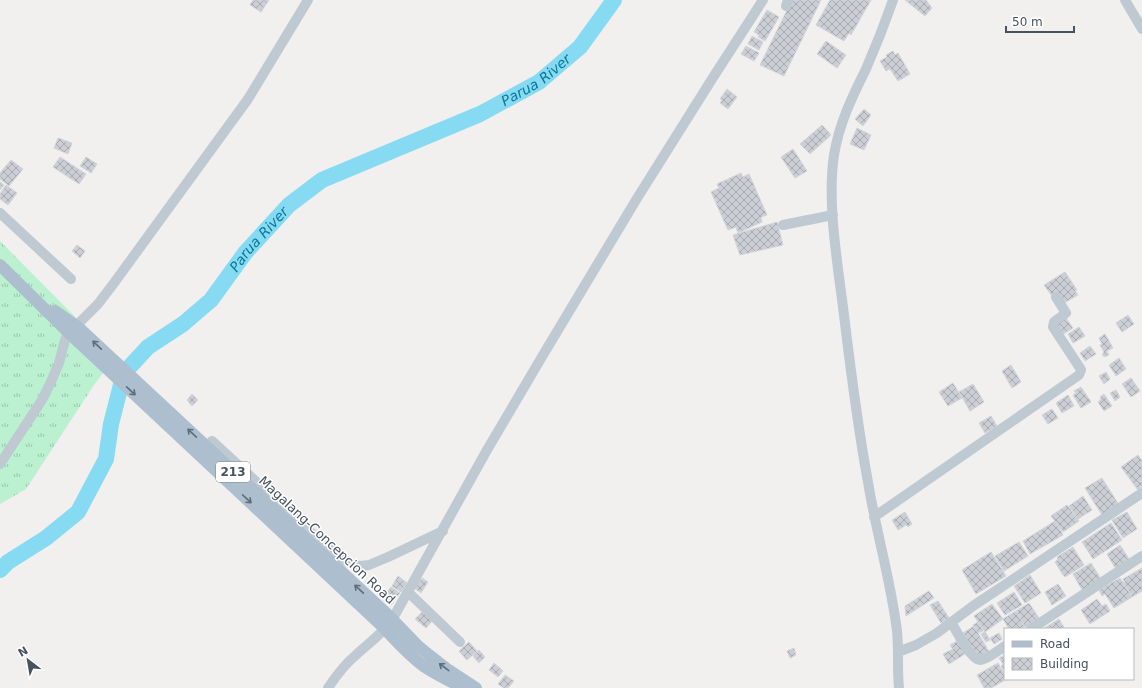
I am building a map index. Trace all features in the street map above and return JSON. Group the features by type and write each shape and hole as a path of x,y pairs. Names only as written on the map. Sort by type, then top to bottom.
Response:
{"main road":[{"name":"Magalang-Concepcion Road","path":"0,265 17,283 74,331 386,622 447,669 476,688"},
{"name":"Magalang-Concepcion Road","path":"386,622 410,654 424,666 463,688"}],"street":[{"path":"0,464 50,384 59,363 65,340 98,304 227,130 270,64 308,0"},
{"path":"328,688 386,622 408,592 514,404 636,200 712,79 764,0"},
{"path":"893,0 876,46 843,118 837,137 832,176 833,215 848,352 874,517 895,616 899,688"},
{"path":"1125,0 1142,29"},
{"path":"0,213 70,278"},
{"path":"783,225 833,215"},
{"path":"874,517 1080,375 1080,368 1053,327 1054,322 1066,312 1056,297"},
{"path":"212,441 331,551 354,565 361,566 379,561 443,531"},
{"path":"898,652 926,640 1142,493"},
{"path":"1033,628 1142,556"},
{"path":"408,592 460,642"},
{"path":"951,622 971,654 977,659 980,660 985,658 1004,647"}],"green space":[{"path":"0,241 115,357 94,385 26,489 0,504"}],"building":[{"path":"253,0 269,0 261,12 250,5"},
{"path":"792,0 821,0 784,76 760,65"},
{"path":"830,0 871,0 851,35 849,33 844,41 816,25"},
{"path":"905,0 926,0 932,8 925,16"},
{"path":"767,10 779,17 765,41 758,37 759,35 754,32"},
{"path":"752,36 763,42 759,50 748,44"},
{"path":"826,41 846,55 837,68 817,54"},
{"path":"746,46 759,53 754,61 741,54"},
{"path":"893,51 895,55 898,53 910,74 898,81 890,69 886,71 880,61"},
{"path":"727,89 737,97 728,109 720,103 722,100 720,99"},
{"path":"864,109 871,115 863,126 855,119"},
{"path":"822,125 831,135 810,154 800,144"},
{"path":"857,128 871,135 864,150 850,144"},
{"path":"58,138 72,143 68,154 54,148"},
{"path":"793,149 807,171 795,178 781,157"},
{"path":"60,157 86,174 79,184 53,167"},
{"path":"86,157 97,164 91,173 80,166"},
{"path":"11,160 23,169 9,186 0,179 0,173"},
{"path":"741,173 743,177 749,174 767,215 761,217 762,222 738,233 736,227 728,230 711,192 719,188 717,184"},
{"path":"0,182 4,185 0,190"},
{"path":"6,185 17,193 8,205 0,199 0,194"},
{"path":"777,222 783,245 740,255 733,235"},
{"path":"77,245 85,251 80,258 72,251"},
{"path":"1065,272 1077,290 1075,291 1078,295 1064,303 1052,296 1044,285"},
{"path":"1128,315 1134,324 1122,332 1116,323"},
{"path":"1066,318 1073,328 1062,335 1055,324"},
{"path":"1079,327 1085,336 1073,343 1068,334"},
{"path":"1105,334 1113,348 1107,351 1109,355 1104,357 1102,354 1104,352 1100,345 1102,344 1099,338"},
{"path":"1090,346 1096,354 1085,361 1080,353"},
{"path":"1119,358 1126,369 1116,376 1109,365"},
{"path":"1011,365 1021,382 1012,388 1002,371"},
{"path":"1106,372 1110,379 1104,384 1099,376"},
{"path":"1131,378 1140,391 1131,397 1122,384"},
{"path":"953,383 962,398 948,406 939,392"},
{"path":"973,384 984,402 970,411 959,392"},
{"path":"1081,387 1091,402 1081,408 1073,395 1076,393 1074,391"},
{"path":"1116,390 1120,397 1115,401 1110,393"},
{"path":"192,394 198,400 192,406 187,400"},
{"path":"1104,394 1112,406 1104,411 1098,402 1101,399 1100,397"},
{"path":"1068,395 1074,406 1062,413 1056,403"},
{"path":"1052,409 1058,418 1048,424 1042,415"},
{"path":"991,416 997,426 985,433 979,423"},
{"path":"1138,455 1142,461 1142,487 1138,490 1121,467"},
{"path":"1102,478 1119,505 1102,515 1085,488"},
{"path":"1083,496 1092,510 1078,519 1069,506"},
{"path":"1067,505 1079,521 1063,532 1051,516"},
{"path":"905,512 912,524 908,527 906,525 898,530 892,520"},
{"path":"1127,512 1137,529 1123,538 1112,520"},
{"path":"1055,521 1063,535 1030,554 1023,541"},
{"path":"1111,523 1122,540 1093,559 1082,542"},
{"path":"1019,542 1028,556 1004,571 995,556"},
{"path":"1120,545 1131,562 1117,571 1107,554"},
{"path":"1073,547 1084,565 1065,577 1055,562 1058,559 1057,557"},
{"path":"991,552 1006,576 976,594 962,570"},
{"path":"1091,563 1101,579 1082,590 1073,574"},
{"path":"1142,568 1142,591 1132,597 1123,582 1125,582 1123,579"},
{"path":"1030,575 1041,593 1025,603 1014,586"},
{"path":"398,576 407,583 401,592 392,586"},
{"path":"422,578 428,582 421,593 414,588"},
{"path":"1120,578 1132,597 1114,608 1105,594 1102,596 1099,590"},
{"path":"1058,584 1066,596 1052,605 1045,592"},
{"path":"391,587 400,593 391,605 382,599"},
{"path":"929,591 934,598 906,616 905,606"},
{"path":"1014,592 1022,605 1005,615 997,603"},
{"path":"1097,599 1102,606 1106,604 1110,611 1090,624 1081,610"},
{"path":"938,601 949,618 941,623 930,605"},
{"path":"1029,603 1039,618 1025,627 1016,611"},
{"path":"992,604 1003,619 985,632 974,616"},
{"path":"1016,611 1025,626 1022,628 1008,628 1003,619"},
{"path":"422,612 432,621 426,628 415,619"},
{"path":"1059,619 1064,628 1045,628"},
{"path":"978,622 983,631 978,633 973,625"},
{"path":"974,626 991,655 980,660 963,633"},
{"path":"985,632 990,640 986,642 981,634"},
{"path":"999,633 1002,639 994,644 990,638"},
{"path":"957,641 965,654 949,664 943,654 953,649 950,645"},
{"path":"469,642 477,651 467,660 459,651"},
{"path":"794,648 796,655 790,658 787,651"},
{"path":"479,650 485,657 479,663 473,656"},
{"path":"1004,656 1004,670 1001,666 1003,664 999,658"},
{"path":"494,663 503,671 498,677 489,670"},
{"path":"998,663 1004,673 1004,680 1005,680 991,688 984,688 977,675"},
{"path":"505,675 514,681 508,688 504,688 498,684"}],"waterway":[{"name":"Parua River","path":"0,570 8,562 46,538 78,512 106,459 111,424 124,373 148,347 183,324 211,300 245,253 289,205 322,180 480,114 539,82 580,47 614,0"}]}
